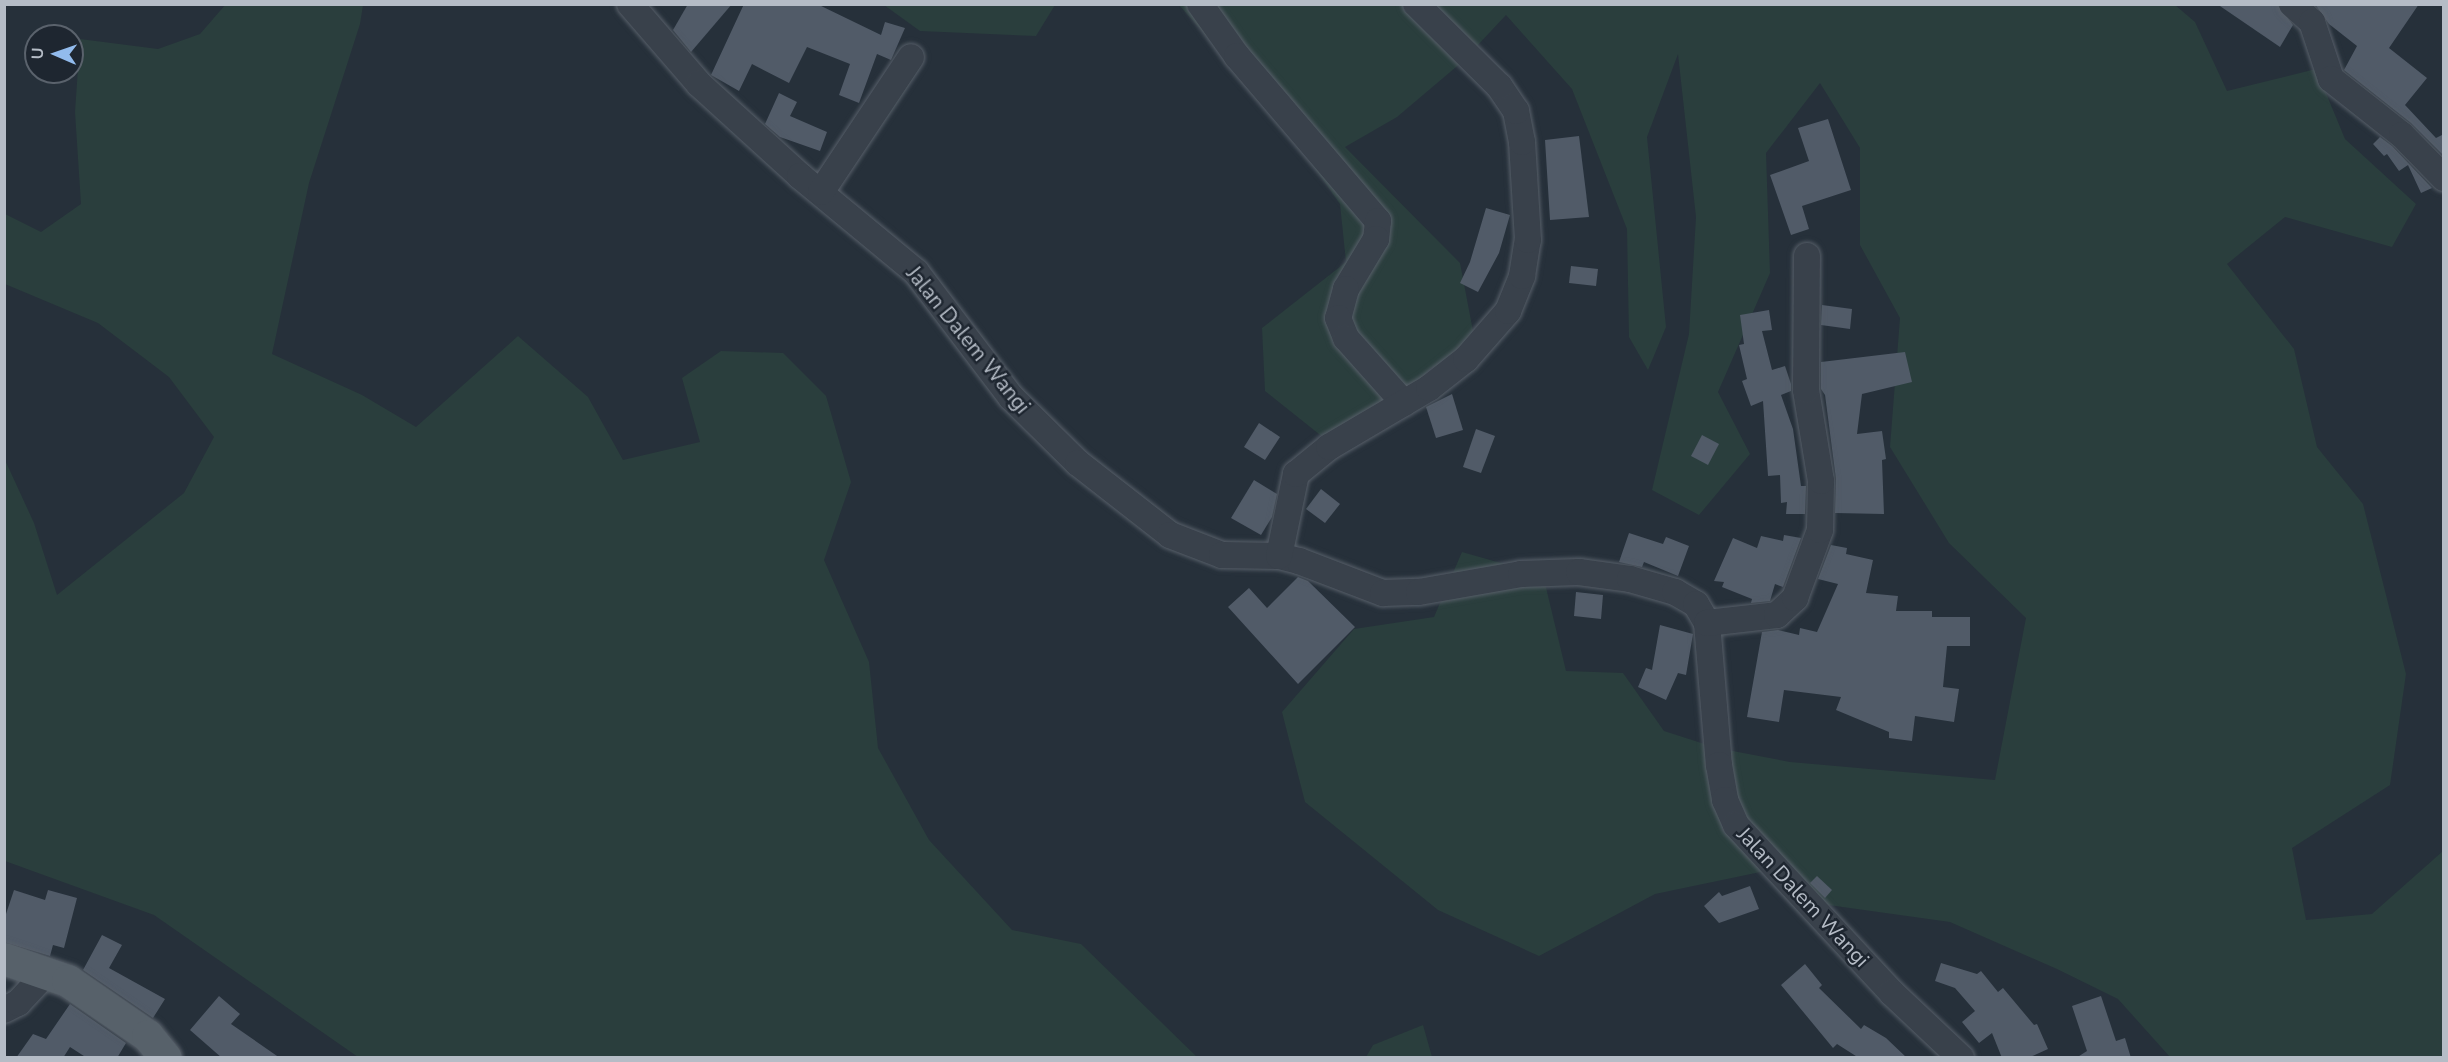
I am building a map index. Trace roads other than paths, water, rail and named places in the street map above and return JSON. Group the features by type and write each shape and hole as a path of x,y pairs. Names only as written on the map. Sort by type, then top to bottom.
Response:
{"main road":[{"path":"4,958 68,981 148,1036 166,1058"}],"street":[{"name":"Jalan Dalem Wangi","path":"630,4 699,84 916,272 1011,397 1078,463 1170,534 1196,547 1222,555 1279,556 1383,593 1419,592 1521,574 1579,572 1630,579 1675,592 1696,604 1707,623 1719,765 1725,800 1736,825 1892,993 1961,1058"},
{"path":"1200,4 1237,56 1378,221 1376,239 1346,289 1338,318 1346,338 1404,403"},
{"path":"1279,556 1296,474 1329,447 1404,403 1466,359 1508,311 1522,276 1528,240 1522,142 1516,111 1499,86 1416,4"},
{"path":"2292,4 2312,22 2331,79 2409,141 2444,178"},
{"path":"821,192 911,57"},
{"path":"1707,623 1777,615 1796,598 1811,565 1820,530 1821,481 1806,390 1807,256"},
{"path":"4,1010 18,1003 46,973"}]}
